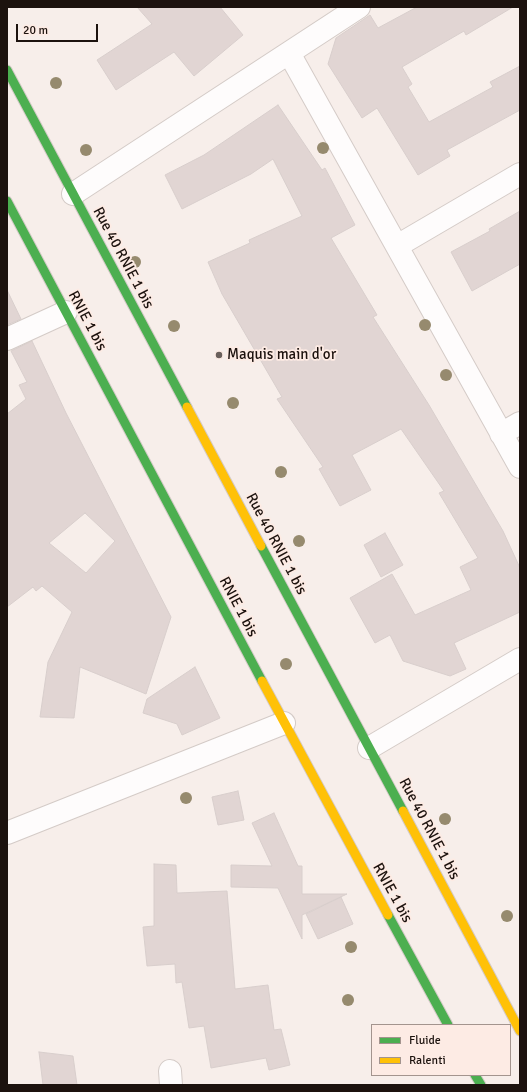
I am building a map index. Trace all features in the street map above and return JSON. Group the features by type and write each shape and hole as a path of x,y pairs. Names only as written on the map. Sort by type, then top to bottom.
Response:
{"main road":[{"name":"Rue 40 RNIE 1 bis","path":"7,70 520,1031"},
{"name":"RNIE 1 bis","path":"7,202 284,723 447,1024"},
{"path":"476,1076 481,1085"}],"street":[{"path":"73,194 359,7"},
{"path":"289,53 520,468"},
{"path":"397,246 520,174"},
{"path":"7,339 66,312"},
{"path":"501,434 520,423"},
{"path":"369,748 520,659"},
{"path":"7,833 284,723"}],"building":[{"path":"137,7 220,7 243,35 194,76 174,52 116,90 97,60 152,24"},
{"path":"417,7 513,7 466,35 464,31 402,67 412,84 408,87 429,122 493,87 490,82 520,66 520,110 447,150 450,156 418,175 377,108 362,118 328,64 336,38 370,15 378,28"},
{"path":"278,105 322,170 325,168 355,225 331,238 377,315 373,317 429,405 503,531 520,568 520,612 454,643 466,669 450,676 403,661 390,635 375,643 350,598 392,574 415,615 471,590 460,567 478,558 439,493 444,491 401,429 352,455 371,490 340,506 319,469 323,467 277,399 282,397 222,294 208,262 250,243 249,240 302,216 273,159 251,174 182,209 165,175 204,155"},
{"path":"520,211 520,264 472,291 451,252 490,231 489,229"},
{"path":"7,290 21,319 7,325"},
{"path":"32,341 66,413 171,617 146,694 80,667 74,718 40,717 48,662 72,612 42,586 36,591 33,587 7,607 7,414 26,399 19,385 27,382 11,351","holes":["85,513 115,541 86,573 49,543"]},
{"path":"385,533 403,565 381,577 364,545"},
{"path":"195,667 220,718 182,735 177,724 143,713 147,699"},
{"path":"238,791 244,820 218,825 212,797"},
{"path":"274,813 298,866 302,866 302,894 347,894 302,915 302,939 278,888 231,887 231,865 272,866 252,823"},
{"path":"154,864 176,865 177,893 227,891 235,989 268,985 274,1030 281,1029 290,1065 269,1070 266,1058 211,1068 204,1026 189,1028 182,982 176,983 175,964 147,966 143,927 154,926"},
{"path":"341,897 353,924 318,939 306,914"},
{"path":"39,1052 73,1056 77,1085 43,1085"}],"traffic: fast":[{"path":"7,70 187,407"},
{"path":"7,201 262,681"},
{"path":"261,546 403,811"},
{"path":"388,915 447,1024"},
{"path":"476,1076 481,1085"}],"traffic: slow":[{"path":"187,407 261,546"},
{"path":"262,681 388,915"},
{"path":"403,811 520,1031"}],"place":[{"name":"Maquis main d'or","path":"219,355"}]}
